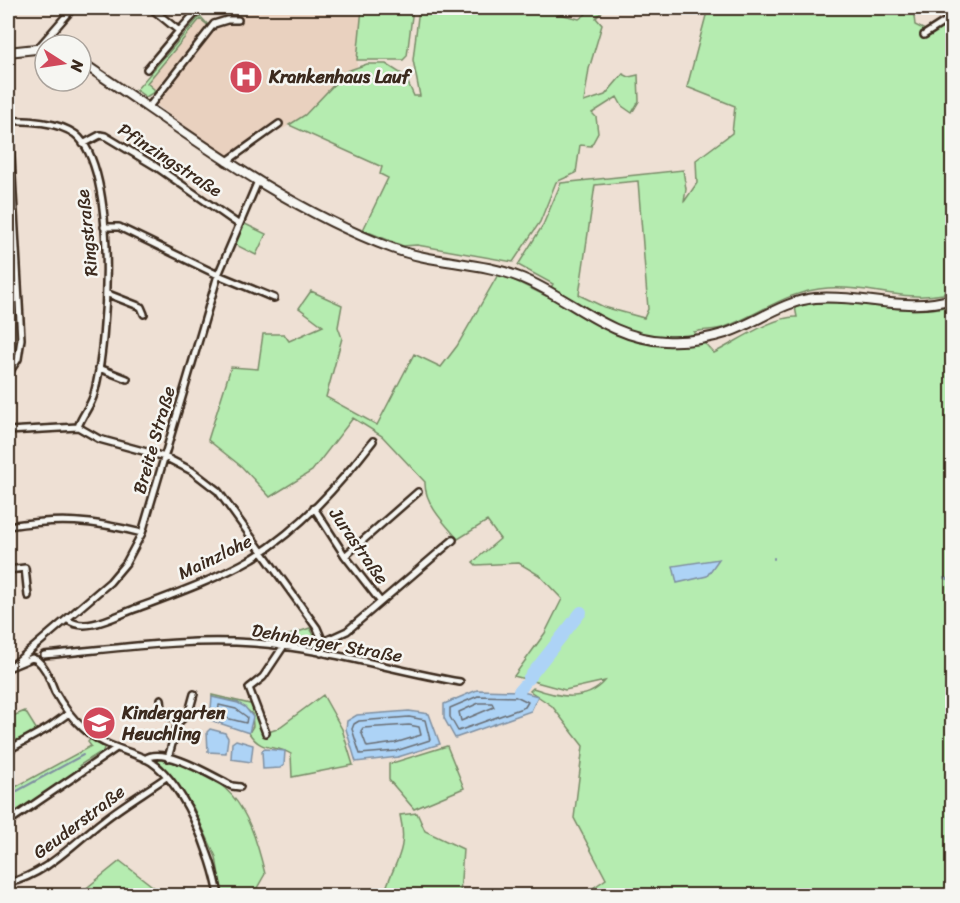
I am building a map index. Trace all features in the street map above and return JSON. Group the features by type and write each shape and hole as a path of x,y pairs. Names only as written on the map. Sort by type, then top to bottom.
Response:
{"street":[{"path":"54,33 73,8"},
{"path":"151,8 180,31"},
{"path":"147,69 200,8"},
{"path":"924,35 952,17"},
{"path":"148,108 214,24 227,20 238,20"},
{"path":"8,52 33,49"},
{"path":"93,70 226,162 316,215 413,254 508,272 624,334 665,341 710,337 728,333 783,307 812,298 849,297 901,305 938,304 952,299"},
{"path":"8,374 16,364 21,349 8,121 41,123 65,130 76,135 83,144"},
{"path":"226,162 279,124"},
{"name":"Pfinzingstraße","path":"83,144 100,135 105,136 155,166 238,224"},
{"name":"Ringstraße","path":"78,427 94,396 108,294 104,227 97,180 83,144"},
{"name":"Breite Straße","path":"10,667 110,582 126,563 142,533 218,274 258,181"},
{"path":"104,227 119,227 274,298"},
{"path":"8,243 15,242"},
{"path":"108,294 141,307 144,314"},
{"path":"99,368 127,379"},
{"path":"8,431 78,427 99,439 165,458 192,471 218,491 263,551 317,628 323,642 321,653"},
{"name":"Mainzlohe","path":"68,620 74,625 86,626 109,619 198,584 263,551 336,489 373,441"},
{"path":"345,556 418,492"},
{"name":"Jurastraße","path":"314,508 345,556 380,602"},
{"path":"8,526 65,520 103,523 142,533"},
{"path":"323,642 347,631 453,540"},
{"path":"8,570 25,568 28,596"},
{"name":"Dehnberger Straße","path":"44,655 212,641 283,647 321,653 460,682"},
{"path":"38,645 44,655 41,663"},
{"path":"266,733 249,688 263,676 283,647"},
{"path":"10,667 32,658 41,663 69,713 88,732 115,749 146,759 165,778 198,827 215,870 219,896"},
{"path":"168,758 178,723 189,712 195,694"},
{"path":"161,699 162,709 178,723"},
{"path":"8,750 48,728 69,713"},
{"path":"8,822 115,749"},
{"path":"146,759 155,755 168,758 193,766 232,786 240,787"},
{"name":"Geuderstraße","path":"8,883 44,870 104,820 165,778"}],"shaded area":[{"name":"Krankenhaus Lauf","path":"240,8 362,8 357,67 347,71 305,115 283,129 278,122 227,156 155,104 161,95 147,83 200,19 210,25 222,14 235,15"}],"green space":[{"path":"362,8 413,8 407,56 403,60 357,60"},
{"path":"419,8 523,8 520,14 528,8 537,8 579,19 586,14 578,8 605,8 596,18 602,25 589,69 584,102 605,95 623,74 629,77 638,75 639,101 632,113 622,106 617,97 592,113 596,117 598,133 591,146 580,145 576,173 556,182 540,222 513,262 417,245 403,246 363,230 388,178 380,174 382,167 289,125 305,115 347,71 367,64 386,64 405,76 414,96 420,96 413,60"},
{"path":"708,8 913,8 915,25 927,31 952,17 952,290 946,289 943,294 914,296 843,288 813,290 787,298 725,327 694,332 714,353 766,325 797,317 795,307 835,302 913,310 952,305 952,895 583,895 606,879 574,818 583,746 552,706 530,691 533,688 562,696 580,695 589,693 605,681 565,690 514,676 545,633 562,599 539,575 519,563 476,565 473,562 500,539 487,521 458,539 432,505 425,482 382,436 353,418 312,471 270,497 242,467 208,440 231,367 258,369 263,334 284,334 289,341 323,326 299,308 311,291 342,305 338,327 342,338 326,397 377,425 414,354 441,367 457,346 499,273 546,296 553,284 518,265 543,225 561,183 683,170 686,189 684,202 697,183 696,160 732,133 735,106 687,87","holes":["638,181 648,309 644,318 604,307 579,295 595,185"]},
{"path":"200,16 210,27 200,19 147,83 156,91 146,97 136,90"},
{"path":"243,223 266,234 256,255 234,244"},
{"path":"310,628 317,640 315,646 284,643 286,636"},
{"path":"212,695 254,705 263,734 277,729 323,695 342,729 353,765 292,777 291,754 259,744 249,733 253,726 252,714 238,703 212,697"},
{"path":"25,711 38,732 8,748 8,718"},
{"path":"91,738 104,748 102,754 99,753 80,765 82,769 24,808 8,816 8,791 91,746 88,742"},
{"path":"447,746 464,788 414,809 389,780 389,764"},
{"path":"156,758 202,773 219,783 243,810 265,874 253,895 222,895 216,857 193,807 156,762"},
{"path":"417,813 425,831 463,849 460,895 384,895 399,857 403,839 400,815"},
{"path":"120,861 164,895 140,895 133,890 130,895 78,895"}],"water":[{"path":"719,559 707,576 677,583 673,566"},
{"path":"477,690 519,691 538,696 531,711 455,738 444,718 444,704"},
{"path":"212,697 245,707 253,717 249,733 210,720"},
{"path":"409,711 429,714 440,744 398,757 356,762 346,729 347,721 357,715"},
{"path":"210,729 225,733 228,738 226,753 208,752 207,732"},
{"path":"236,740 253,745 251,762 231,759 232,743"},
{"path":"265,749 285,751 284,765 280,768 263,769 262,751"}],"waterway":[{"path":"944,578 952,580"},
{"path":"528,679 581,612"},
{"path":"519,691 523,686"},
{"path":"8,796 83,755"}],"place":[{"name":"Krankenhaus Lauf","path":"246,77"},
{"name":"Kindergarten Heuchling","path":"99,723"}]}
